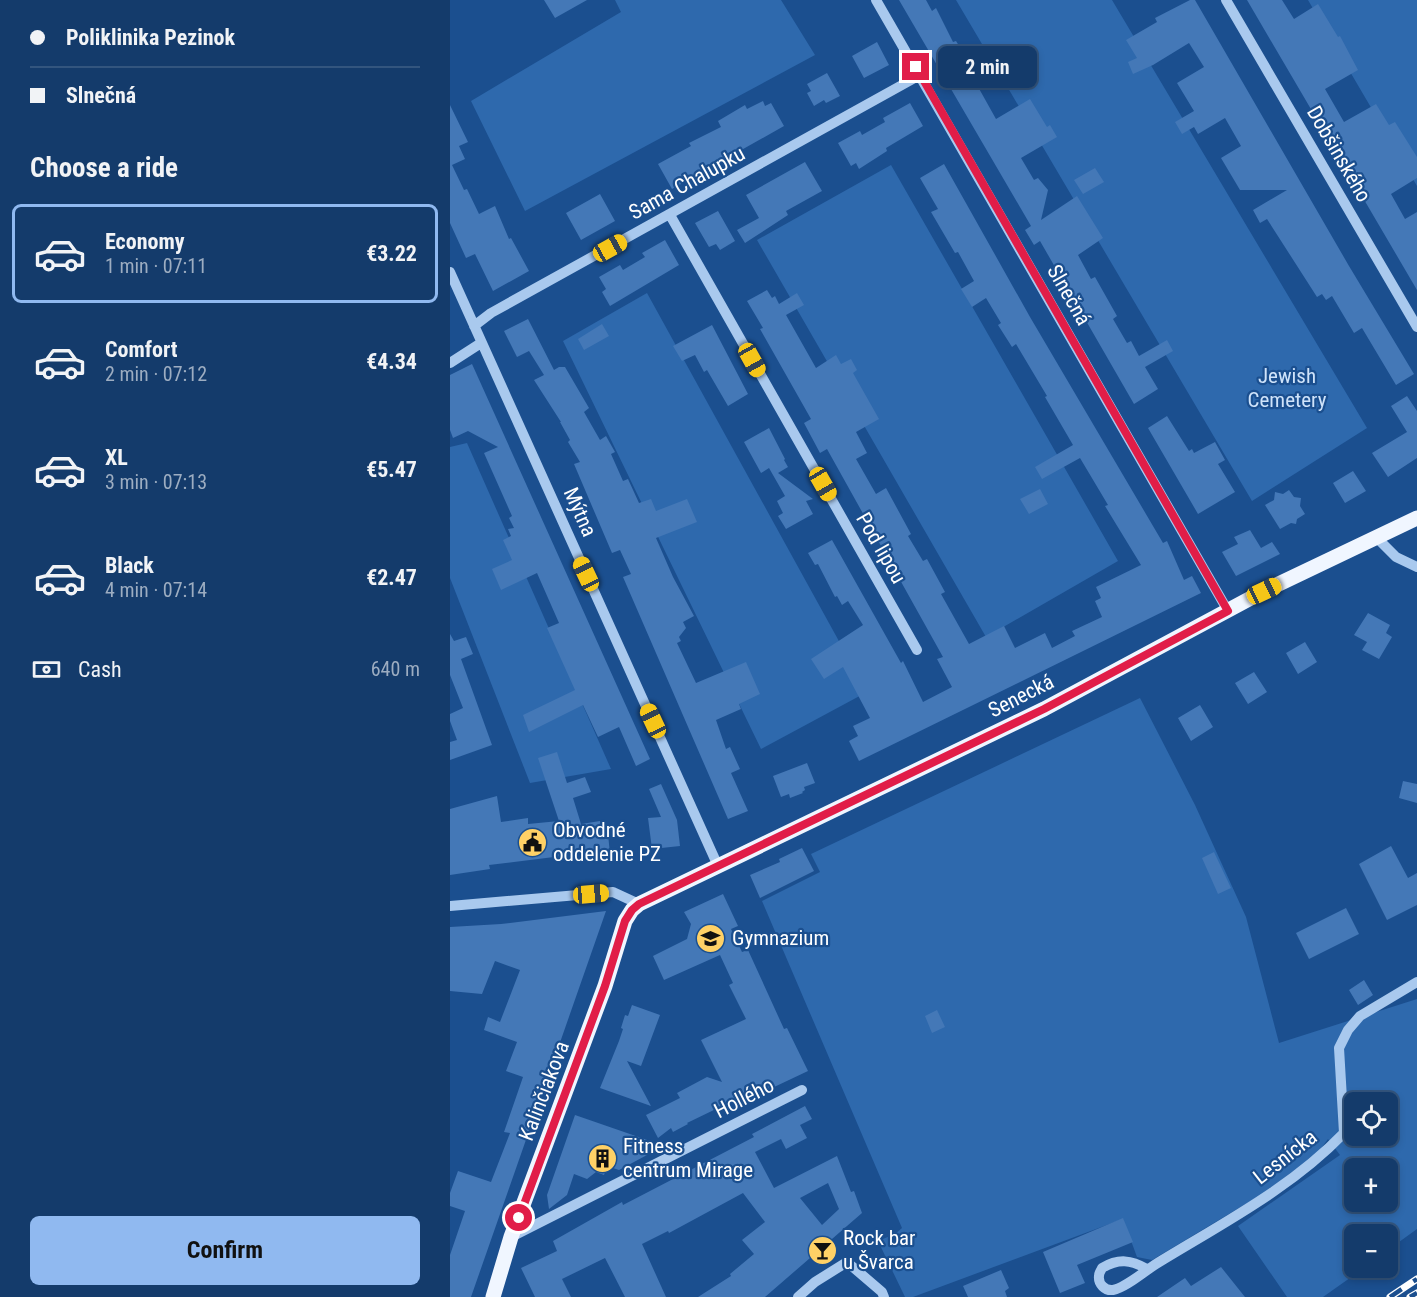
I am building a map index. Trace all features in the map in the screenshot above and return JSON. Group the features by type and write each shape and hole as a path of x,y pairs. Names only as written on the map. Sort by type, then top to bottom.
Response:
{"main road":[{"name":"Senecká","path":"639,904 1044,709 1264,591 1417,518"},
{"path":"1396,527 1417,527"},
{"name":"Kalinčiakova","path":"493,1297 511,1238 605,986 625,921 639,904"}],"street":[{"name":"Slnečná","path":"876,0 1228,611"},
{"name":"Dobšinského","path":"1226,0 1417,327"},
{"name":"Sama Chalupku","path":"474,326 491,313 920,75"},
{"name":"Pod lipou","path":"670,215 917,650"},
{"name":"Mýtna","path":"450,272 718,866"},
{"path":"450,363 482,343"},
{"path":"1376,537 1396,557 1417,567"},
{"path":"450,906 613,892 639,904"},
{"name":"Lesnícka","path":"1147,1269 1261,1201 1319,1158 1344,1133 1339,1048 1348,1030 1360,1016 1417,982"},
{"name":"Hollého","path":"511,1238 802,1090"},
{"path":"798,1297 815,1282 847,1262 882,1292 884,1297"}],"green space":[{"path":"615,0 781,0 815,55 525,211 471,101 621,12"},
{"name":"Jewish Cemetery","path":"956,0 1112,0 1367,428 1252,501"},
{"path":"1308,0 1417,0 1417,186"},
{"path":"891,165 1118,561 986,637 757,240"},
{"path":"647,293 867,692 761,749 563,341"},
{"path":"467,443 611,769 530,783 450,578 450,447"},
{"path":"1140,698 1195,805 1246,917 1279,1043 1417,999 1417,1229 1398,1243 1398,1224 1344,1224 1344,1278 1350,1278 1323,1297 1287,1297 1238,1226 1340,1155 1328,1139 1317,1154 1259,1196 1152,1260 1137,1257 1123,1219 913,1297 905,1297 878,1241 895,1234 902,1228 762,901 820,872 811,854"}],"building":[{"path":"544,0 587,0 555,18"},
{"path":"899,0 926,0 932,11 936,8 953,42 956,41 982,83 977,85 996,119 1030,99 1047,127 1050,125 1057,137 1021,158 1034,180 1038,178 1048,190 1041,220 1077,196 1103,238 1078,255 1091,279 1095,277 1117,316 1113,319 1127,343 1131,341 1139,356 1167,340 1173,351 1145,367 1158,389 1134,404 1040,241 1034,245 1025,230 1031,226"},
{"path":"1190,0 1195,0 1414,374 1396,385 1362,328 1354,333 1332,296 1326,300 1322,294 1317,297 1267,219 1260,223 1253,210 1287,190 1240,190 1221,158 1241,146 1225,118 1198,134 1194,127 1182,134 1175,122 1194,111 1177,83 1204,67 1189,43 1153,65 1133,74 1128,62 1137,58 1126,40 1157,22 1155,18"},
{"path":"1247,0 1282,0 1294,19 1318,4 1338,37 1340,36 1358,70 1325,89 1344,122 1376,104 1389,125 1395,122 1417,157 1417,178 1391,194 1405,219 1417,212 1417,290"},
{"path":"877,42 889,65 864,78 852,56"},
{"path":"827,73 840,96 826,103 824,100 814,106 807,93 811,91 807,84"},
{"path":"763,101 765,106 771,103 784,126 672,189 658,164 691,146 689,143 721,127 718,121 745,105 747,109"},
{"path":"910,103 923,126 886,148 887,151 859,169 856,163 851,166 838,143 860,131 862,135 885,122 883,118"},
{"path":"450,105 468,142 459,146 465,159 452,165 479,214 495,206 509,239 511,238 529,271 493,291 475,254 466,258 450,223"},
{"path":"805,162 822,191 786,211 788,215 745,243 737,230 759,218 746,195"},
{"path":"944,164 1030,317 1163,543 1167,541 1184,580 1192,576 1201,593 859,761 849,741 858,736 853,726 870,718 843,667 824,679 811,659 863,625 848,601 842,605 837,596 835,597 818,564 815,565 808,553 832,540 901,663 903,661 923,702 952,687 937,659 943,657 827,449 820,453 804,423 811,419 760,329 763,328 747,301 767,290 772,298 775,296 779,304 797,293 804,305 786,315 816,368 836,355 841,364 851,359 857,370 853,373 879,419 856,432 867,453 856,459 876,494 886,488 911,534 908,536 923,561 927,559 945,592 941,594 969,644 1004,626 1015,648 1045,633 1052,648 1075,636 1072,631 1102,617 1095,601 1101,598 1096,587 1141,565 1105,506 1108,505 1080,458 1042,479 1035,467 1073,445 1016,344 1012,347 998,325 1001,323 986,298 972,307 961,289 974,281 931,212 938,209 920,178"},
{"path":"1095,168 1104,182 1083,194 1074,180"},
{"path":"600,194 615,221 581,240 566,213"},
{"path":"718,211 735,241 720,250 716,244 709,247 695,223"},
{"path":"665,240 679,265 610,306 602,292 606,289 599,277 620,265 623,270 645,257 642,253"},
{"path":"528,319 554,370 565,367 589,408 584,412 600,440 606,436 615,452 611,454 623,481 628,479 639,503 651,499 656,511 687,499 697,522 656,538 694,616 683,622 686,628 679,637 681,641 677,643 696,683 746,662 760,694 739,704 741,709 716,720 726,749 730,747 740,769 731,773 748,811 728,819 623,577 631,574 620,550 612,553 574,464 580,462 568,442 570,440 561,422 534,380 544,375 529,351 517,357 504,331"},
{"path":"602,324 609,336 584,350 578,339"},
{"path":"712,325 748,394 728,406 707,370 704,372 695,355 682,361 673,346"},
{"path":"472,364 650,759 636,766 619,727 598,737 583,705 529,732 523,715 575,690 547,628 559,623 537,573 501,590 492,569 512,560 503,540 511,536 508,529 514,528 509,518 512,516 484,453 498,447 468,431 453,438 450,430 450,375"},
{"path":"1407,396 1417,411 1417,458 1388,477 1372,453 1407,432 1391,406"},
{"path":"1167,416 1189,451 1192,449 1194,453 1215,442 1225,460 1218,464 1235,492 1198,514 1148,428"},
{"path":"769,428 788,467 778,473 813,499 806,501 813,514 786,529 778,516 783,513 777,501 785,496 769,468 761,473 744,442"},
{"path":"1353,471 1366,491 1345,503 1333,483"},
{"path":"1040,489 1048,504 1029,514 1020,499"},
{"path":"1289,490 1294,497 1301,498 1300,506 1305,514 1297,519 1296,524 1291,523 1280,529 1265,505 1274,500 1275,492 1283,494"},
{"path":"1250,530 1261,548 1272,542 1280,554 1236,576 1222,552 1238,544 1234,537"},
{"path":"1368,613 1390,625 1386,633 1392,637 1379,659 1362,650 1367,642 1354,635"},
{"path":"450,634 454,641 466,637 473,654 461,659 492,745 450,760 450,742 457,740 450,721 450,714 463,708 450,675"},
{"path":"1305,642 1317,662 1298,674 1286,653"},
{"path":"1254,672 1267,692 1248,704 1235,683"},
{"path":"1200,705 1213,727 1191,741 1178,718"},
{"path":"557,752 567,783 585,777 591,792 573,798 581,824 600,821 601,825 607,824 610,854 571,858 570,855 489,865 490,869 450,875 450,809 497,796 501,822 528,818 528,824 559,821 538,758"},
{"path":"807,763 815,783 804,787 803,793 790,798 789,794 781,797 773,776"},
{"path":"1403,781 1417,784 1417,803 1399,798"},
{"path":"661,784 677,820 680,846 652,849 648,818 661,817 649,789"},
{"path":"1391,846 1408,878 1417,873 1417,905 1387,920 1359,864"},
{"path":"802,848 814,871 760,898 750,875 780,862 779,859"},
{"path":"1214,852 1231,888 1218,894 1202,858"},
{"path":"723,894 738,926 731,929 742,952 748,950 784,1029 787,1028 808,1071 751,1098 749,1093 673,1132 671,1128 658,1138 646,1115 680,1098 677,1093 707,1077 722,1082 701,1040 746,1019 729,985 733,983 720,955 664,980 653,956 687,939 691,924 684,912"},
{"path":"1346,908 1359,934 1309,959 1296,933"},
{"path":"606,911 471,1297 450,1297 450,1255 465,1211 450,1206 450,1193 458,1171 491,1182 510,1133 504,1132 523,1077 506,1071 517,1042 484,1030 488,1017 500,1022 520,970 495,961 482,994 450,991 450,927 501,924"},
{"path":"1364,980 1373,995 1358,1005 1349,990"},
{"path":"632,1005 660,1015 641,1066 627,1061 651,1106 600,1088 619,1041 625,1015 628,1016"},
{"path":"937,1010 945,1027 932,1033 925,1016"},
{"path":"805,1106 812,1119 800,1125 807,1138 786,1149 781,1139 755,1152 774,1188 837,1156 862,1213 765,1297 698,1297 731,1276 730,1274 754,1254 742,1240 765,1222 743,1193 669,1233 668,1231 642,1244 666,1297 625,1297 605,1258 562,1279 571,1297 535,1297 521,1268 557,1251 553,1241 622,1202 623,1205 754,1137 752,1134","holes":["828,1183 839,1209 822,1225 800,1198"]},
{"name":"Fitness centrum Mirage","path":"575,1115 653,1142 644,1149 647,1155 619,1170 607,1166 604,1175 596,1172 587,1179 574,1174 567,1195 549,1209 547,1195"},
{"path":"1123,1218 1133,1242 1077,1265 1085,1283 1060,1293 1043,1252"},
{"path":"1221,1267 1245,1297 1157,1297 1185,1278 1191,1286"},
{"path":"1001,1270 1009,1288 1005,1291 1007,1297 968,1297 963,1286"}],"railway":[{"path":"1390,1297 1417,1279"},
{"path":"1410,1297 1417,1293"}],"place":[{"name":"Obvodné oddelenie PZ","path":"532,842"},
{"name":"Gymnazium","path":"711,938"},
{"name":"Fitness centrum Mirage","path":"602,1158"},
{"name":"Rock bar u Švarca","path":"822,1250"}],"route":[{"path":"519,1218 605,986 625,921 628,914 639,904 1044,709 1228,611 916,67"}]}
